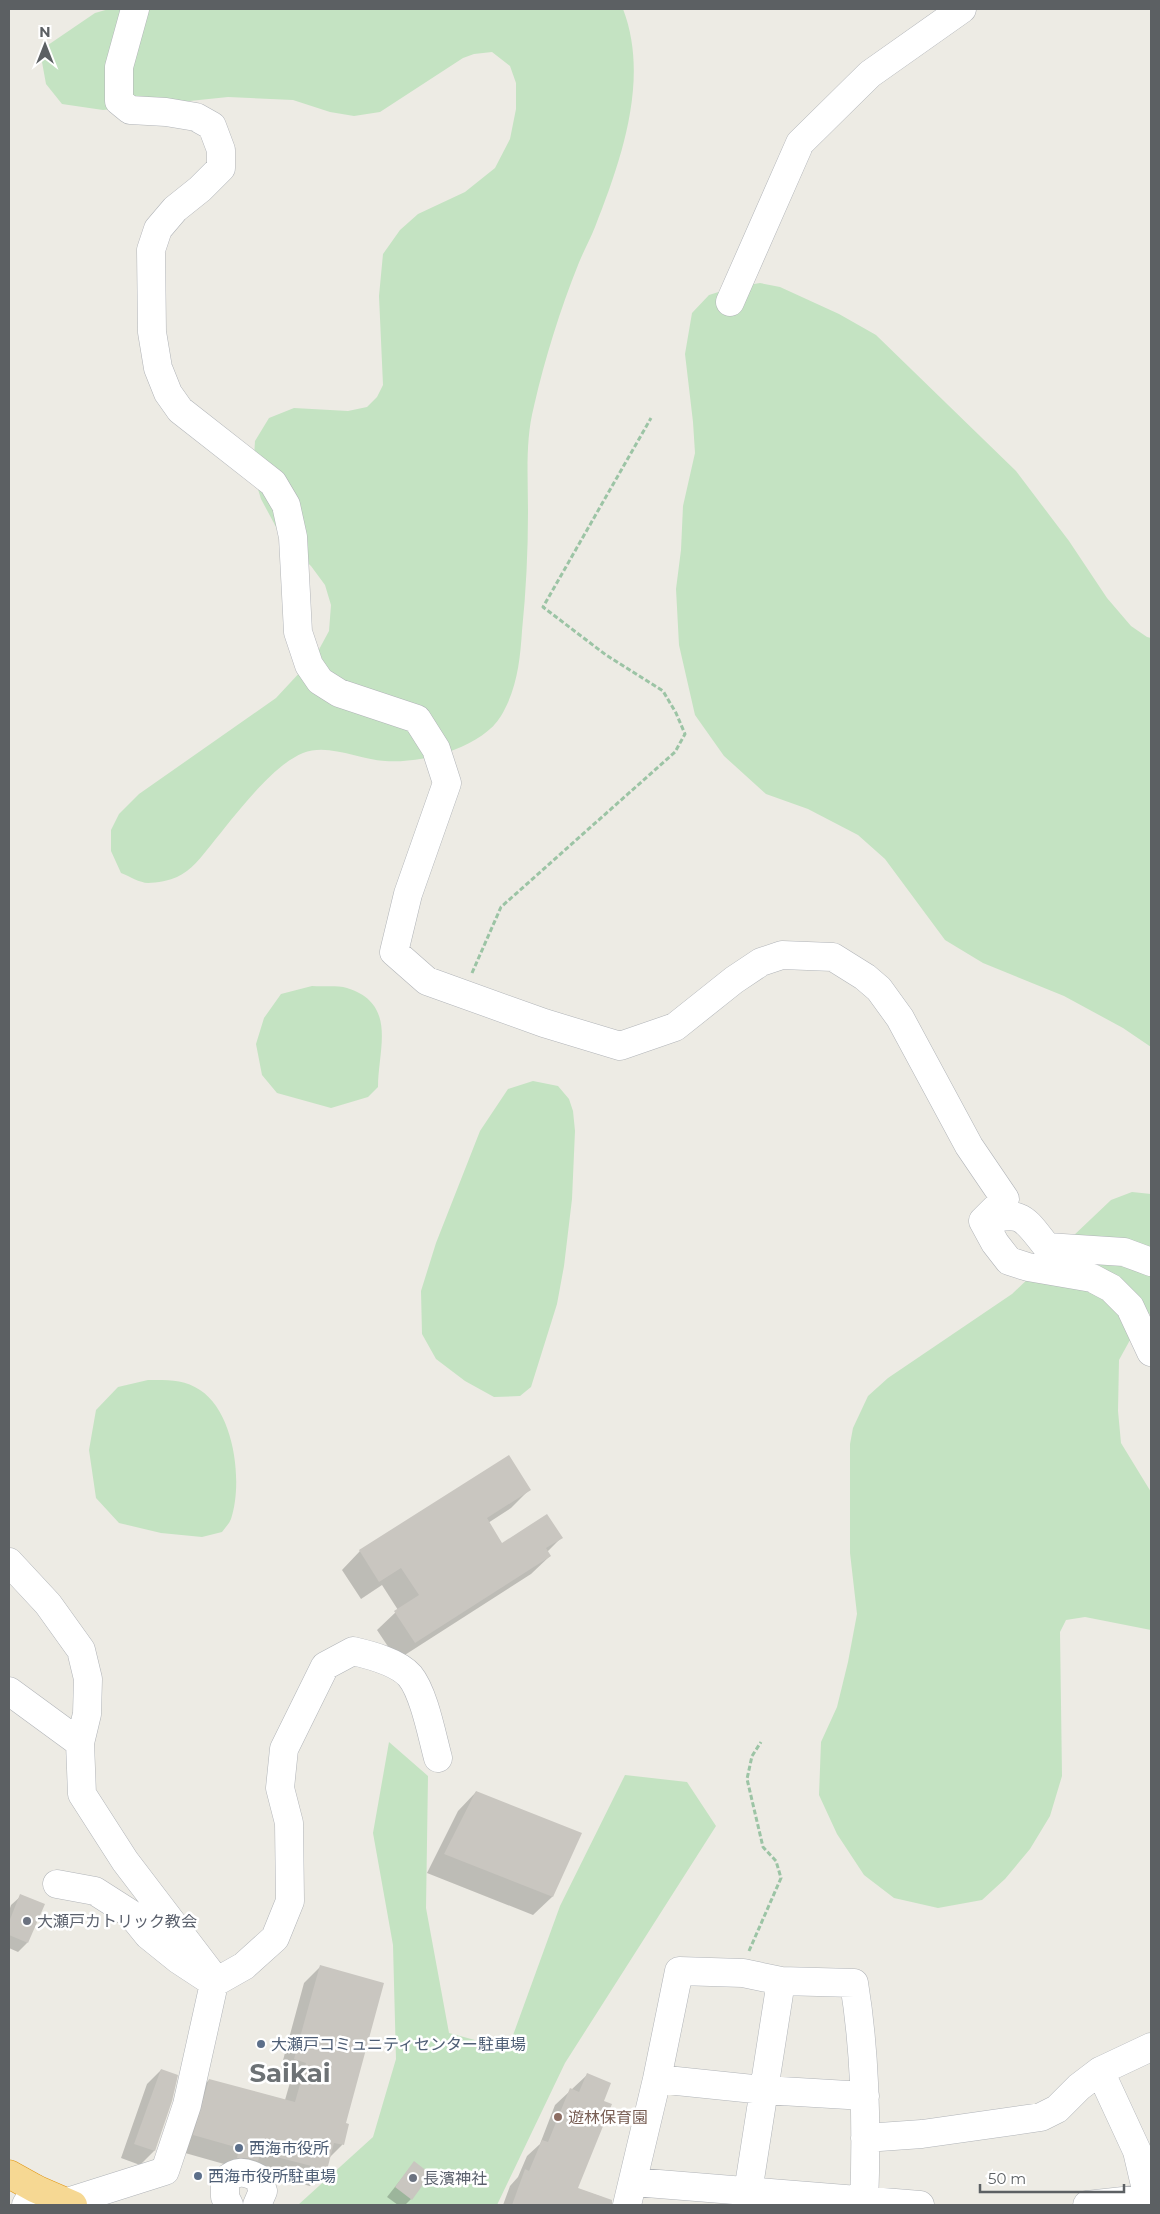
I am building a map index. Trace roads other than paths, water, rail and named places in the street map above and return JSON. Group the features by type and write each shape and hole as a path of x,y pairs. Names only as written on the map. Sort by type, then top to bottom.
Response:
{"highway":[{"path":"9,2174 31,2197 70,2204"}],"street":[{"path":"135,9 119,67 119,101 130,110 166,112 196,117 212,126 221,150 221,168 200,189 174,209 158,229 151,250 152,332 158,368 168,393 180,410 273,483 286,505 293,537 298,632 309,665 320,681 339,693 417,719 436,749 447,783 408,894 394,952 427,981 544,1023 620,1046 675,1027 734,980 761,962 782,955 833,957 865,977 879,989 900,1018 969,1146 1005,1199 983,1221"},
{"path":"730,302 800,144 870,74 962,9"},
{"path":"983,1221 1008,1214 1026,1221 1047,1248 1124,1252 1151,1262"},
{"path":"983,1221 995,1243 1009,1261 1028,1267 1092,1278 1111,1288 1130,1307 1151,1352"},
{"path":"9,1562 48,1604 81,1650 88,1679 86,1714 80,1743 82,1794 125,1861 215,1979 187,2105 165,2171 70,2204"},
{"path":"214,1983 244,1966 275,1938 290,1901 289,1823 280,1788 284,1748 325,1666 353,1651 382,1658 410,1676 424,1705 438,1758"},
{"path":"9,1691 80,1743"},
{"path":"57,1884 94,1891 131,1914 148,1935 179,1960 214,1983"},
{"path":"864,2203 865,2096 861,2026 854,1983 781,1981 743,1974 679,1971 657,2079 630,2194 748,2192 864,2203 920,2205"},
{"path":"748,2192 781,1981"},
{"path":"864,2138 922,2134 1040,2117 1057,2109 1079,2087 1100,2072 1151,2047"},
{"path":"1087,2205 1149,2198 1137,2151 1100,2072"},
{"path":"657,2079 764,2090 865,2096"},
{"path":"229,2205 225,2197 225,2181 232,2174 246,2172 258,2178 263,2191 256,2205"}],"place":[{"name":"大瀬戸カトリック教会","path":"27,1921"},
{"name":"大瀬戸コミュニティセンター駐車場","path":"261,2044"},
{"name":"遊林保育園","path":"558,2117"},
{"name":"西海市役所","path":"239,2148"},
{"name":"西海市役所駐車場","path":"198,2176"},
{"name":"長濱神社","path":"413,2178"}],"district":[{"name":"Saikai","path":"290,2073"}]}
